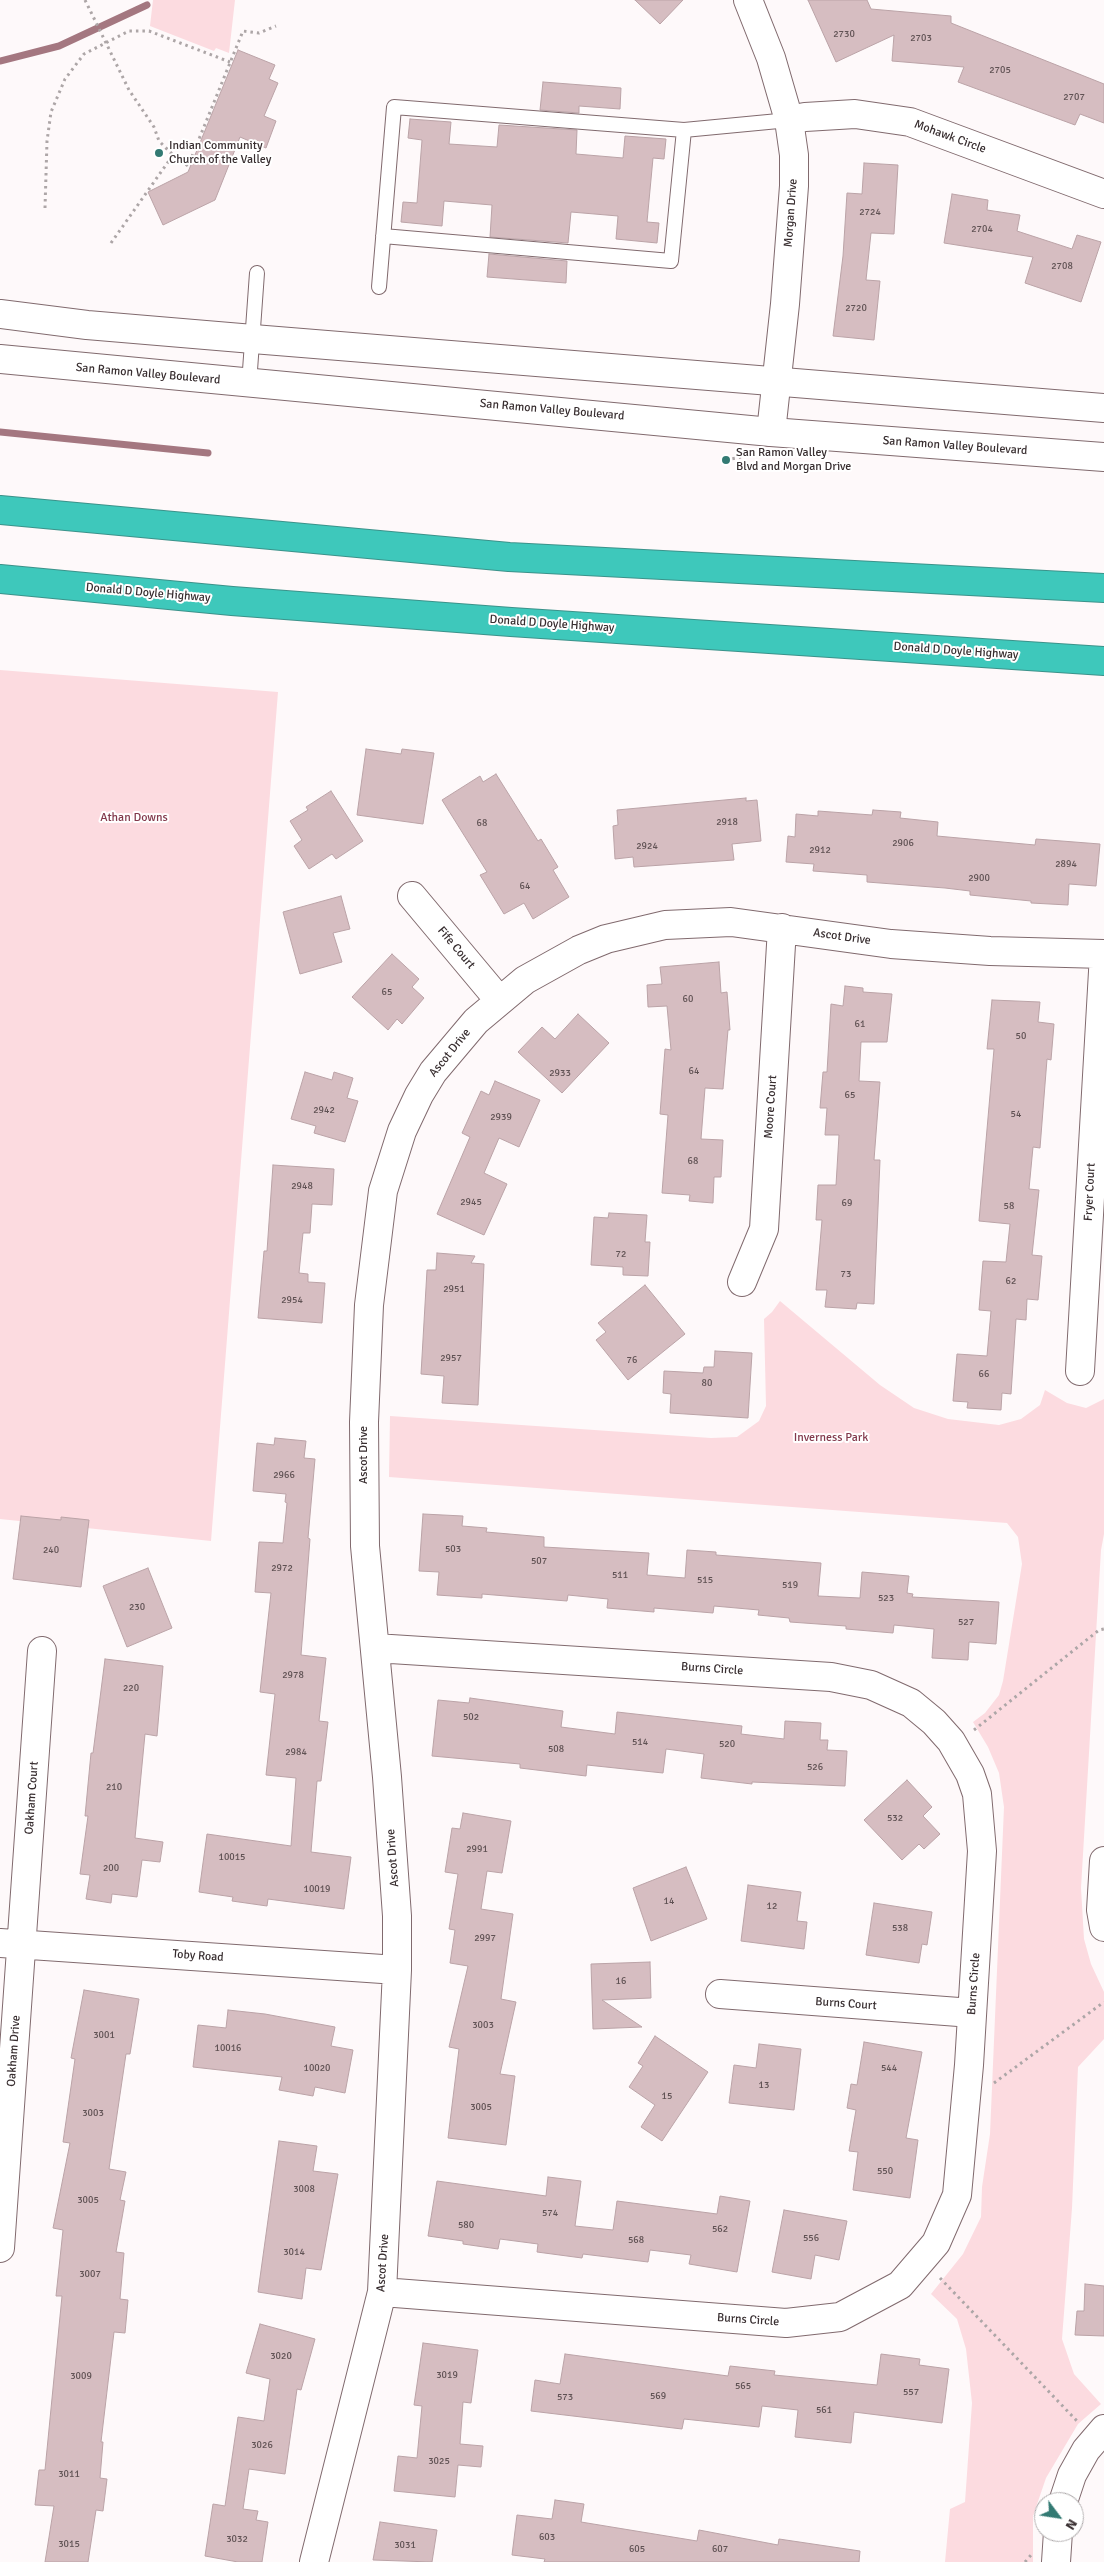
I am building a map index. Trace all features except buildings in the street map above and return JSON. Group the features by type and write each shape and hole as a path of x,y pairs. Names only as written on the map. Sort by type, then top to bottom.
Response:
{"highway":[{"path":"0,510 509,557 1104,588"},
{"name":"Donald D Doyle Highway","path":"0,579 232,601 511,622 1104,661"}],"street":[{"name":"Morgan Drive","path":"748,0 771,58 789,120 794,155 794,186 780,354 775,382 771,432"},
{"name":"Mohawk Circle","path":"789,120 805,117 855,114 910,122 1104,194"},
{"path":"0,314 87,325 1104,408"},
{"name":"San Ramon Valley Boulevard","path":"0,359 771,432 1104,458"},
{"name":"Fife Court","path":"412,896 499,1000"},
{"name":"Ascot Drive","path":"314,2562 382,2292 397,1970 393,1853 366,1546 364,1422 369,1305 383,1190 402,1131 419,1095 452,1048 499,1000 525,980 580,950 634,932 665,925 731,922 891,944 990,951 1104,954"},
{"name":"Moore Court","path":"742,1282 764,1229 782,928"},
{"name":"Fryer Court","path":"1080,1371 1104,954"},
{"name":"Burns Circle","path":"375,1648 850,1679 890,1692 911,1704 934,1722 953,1744 970,1774 977,1794 981,1820 982,1851 967,2089 957,2195 936,2244 900,2285 840,2317 786,2323 382,2292"},
{"name":"Oakham Court","path":"11,1944 42,1651"},
{"path":"1104,1861 1101,1910 1104,1927"},
{"name":"Toby Road","path":"11,1944 397,1970"},
{"name":"Oakham Drive","path":"0,2248 11,1944"},
{"name":"Burns Court","path":"720,1994 972,2013"},
{"path":"1066,2492 1072,2476 1086,2450 1100,2434"},
{"path":"1056,2562 1057,2542"}],"lane":[{"path":"379,287 394,107 684,130 789,120"},
{"path":"383,236 671,261 684,130"},
{"path":"249,384 257,273"}],"path":[{"path":"85,0 129,90 154,128 159,140 173,155 188,166 243,31 259,33 276,26"},
{"path":"46,208 48,126 55,100 76,61 84,54 129,31 150,31 230,62"},
{"path":"111,243 173,155"},
{"path":"726,460 741,457"},
{"path":"953,1744 975,1730 1099,1630 1104,1629"},
{"path":"967,2089 987,2088 1104,2002"},
{"path":"921,2261 938,2275 1081,2425 1100,2434"}],"green space":[{"path":"153,0 235,0 229,53 216,48 214,51 150,26"},
{"name":"Athan Downs","path":"0,670 278,692 211,1541 0,1519"},
{"name":"Inverness Park","path":"780,1301 880,1385 914,1408 948,1419 999,1425 1021,1419 1040,1405 1045,1390 1067,1403 1086,1408 1104,1399 1104,1534 1101,1550 1081,1888 1084,1939 1091,1964 1104,1992 1104,2039 1078,2067 1072,2208 1062,2339 1074,2374 1101,2404 1078,2424 1046,2478 1041,2492 1034,2492 1033,2562 945,2562 950,2509 965,2502 972,2403 966,2349 957,2319 931,2294 963,2254 981,2217 982,2187 990,2134 1004,1807 999,1773 988,1747 973,1722 985,1713 999,1695 1003,1681 1022,1564 1018,1537 1007,1523 389,1477 390,1416 711,1438 737,1437 759,1421 766,1406 764,1319"}],"waterway":[{"path":"0,61 59,46 147,5"},
{"path":"0,432 208,453"}],"place":[{"name":"Indian Community Church of the Valley","path":"159,153"},
{"name":"San Ramon Valley Blvd and Morgan Drive","path":"726,460"}]}
